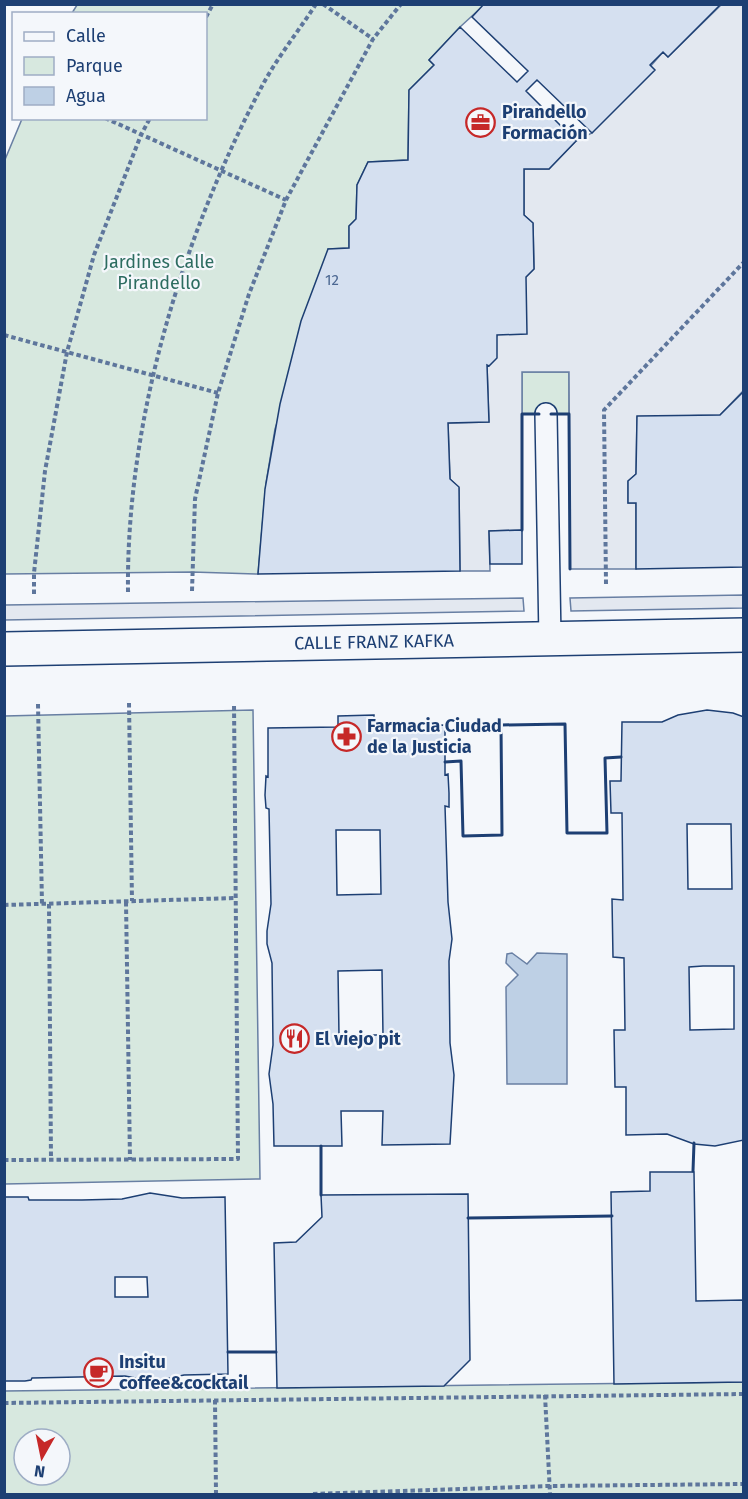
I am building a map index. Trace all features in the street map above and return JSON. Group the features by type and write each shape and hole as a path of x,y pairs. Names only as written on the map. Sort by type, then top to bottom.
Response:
{"street":[{"name":"CALLE FRANZ KAFKA","path":"4,649 744,635"}],"lane":[{"path":"546,414 550,639"}],"path":[{"path":"128,592 134,489 153,375 181,276 222,171 262,86 316,4"},
{"path":"323,4 373,39"},
{"path":"192,591 195,499 218,393 249,294 286,200 373,39 401,4"},
{"path":"109,120 286,200"},
{"path":"34,594 34,573 45,471 67,352 94,255 149,120"},
{"path":"606,584 604,410 744,262"},
{"path":"4,335 218,393"},
{"path":"129,703 132,901"},
{"path":"4,1160 238,1159 234,703"},
{"path":"38,704 42,904"},
{"path":"4,906 236,898"},
{"path":"126,902 130,1160"},
{"path":"49,904 51,1160"},
{"path":"4,1403 744,1394"},
{"path":"545,1395 550,1494"},
{"path":"215,1400 216,1494"},
{"path":"313,1494 549,1486 744,1484"}],"green space":[{"name":"Jardines Calle Pirandello","path":"77,5 484,5 429,60 434,65 409,90 408,160 368,162 357,185 356,219 349,226 349,248 328,249 327,274 275,429 266,483 258,574 192,572 5,574 4,162 22,120 207,120 207,12 73,12"},
{"path":"522,372 569,372 569,414 522,414"},
{"path":"253,710 260,1179 5,1184 5,716"},
{"path":"743,1382 743,1494 5,1494 5,1391"}],"shaded area":[{"path":"721,5 743,5 743,391 720,415 637,417 636,474 628,481 628,503 636,503 636,569 570,569 569,372 522,372 522,530 489,531 490,571 460,571 459,488 450,479 448,423 489,422 487,365 497,335 526,277 534,269 533,223 524,215 524,169 549,169 576,141 592,133 663,52 668,57"},
{"path":"743,595 743,608 571,611 570,598"},
{"path":"523,598 524,611 4,620 5,605"}],"water":[{"path":"512,953 527,964 537,953 567,954 567,1084 507,1084 506,987 518,975 506,963 507,954"}],"building":[{"path":"484,4 721,4 668,57 663,52 650,65 655,70 592,133 537,80 526,91 576,141 549,169 524,169 524,215 533,223 534,269 526,277 527,334 497,335 497,358 489,366 487,365 489,422 448,423 450,479 459,487 460,571 258,574 265,489 280,404 301,321 328,249 349,248 349,226 356,219 357,185 368,162 408,160 409,90 434,65 429,60 460,27 517,82 528,71 472,17"},
{"path":"744,391 744,567 636,569 636,503 628,503 628,481 636,474 637,416 720,415"},
{"path":"522,530 522,564 490,564 489,531"},
{"path":"707,710 733,713 744,717 744,1140 715,1146 694,1144 667,1134 626,1135 626,1087 615,1087 614,1030 625,1030 624,958 613,957 612,899 623,900 622,813 611,813 610,781 621,781 622,722 662,722 678,715","holes":["687,824 731,824 732,889 688,889","734,966 734,1029 690,1030 689,967"]},
{"path":"374,715 374,726 445,725 445,775 448,774 449,793 449,807 445,806 448,902 452,939 449,961 450,1043 454,1075 450,1144 382,1145 383,1111 341,1111 342,1146 274,1146 273,1104 269,1074 273,1045 272,963 267,944 271,904 269,809 266,808 265,795 266,776 268,777 268,728 338,727 338,716","holes":["336,830 380,830 381,894 337,895","382,970 383,1035 339,1035 338,971"]},
{"path":"650,1172 694,1172 696,1301 744,1300 744,1382 614,1384 611,1192 650,1191"},
{"path":"150,1193 182,1198 225,1197 228,1374 184,1375 161,1380 125,1376 32,1378 25,1381 4,1381 4,1197 28,1197 29,1200 122,1199","holes":["115,1277 147,1277 148,1297 115,1297"]},
{"path":"468,1194 470,1360 444,1386 277,1388 274,1243 296,1242 322,1217 321,1195"}],"wall":[{"path":"522,530 522,414 539,414"},
{"path":"551,414 569,414 570,569"},
{"path":"445,762 461,761 463,836 502,835 501,725 565,724 567,833 607,833 605,758 621,757"},
{"path":"693,1171 694,1143"},
{"path":"321,1146 321,1195"},
{"path":"468,1218 612,1216"},
{"path":"228,1352 276,1352"}],"place":[{"name":"Pirandello Formación","path":"481,122"},
{"name":"Farmacia Ciudad de la Justicia","path":"346,736"},
{"name":"El viejo pit","path":"294,1039"},
{"name":"Insitu coffee&cocktail","path":"98,1372"}]}
